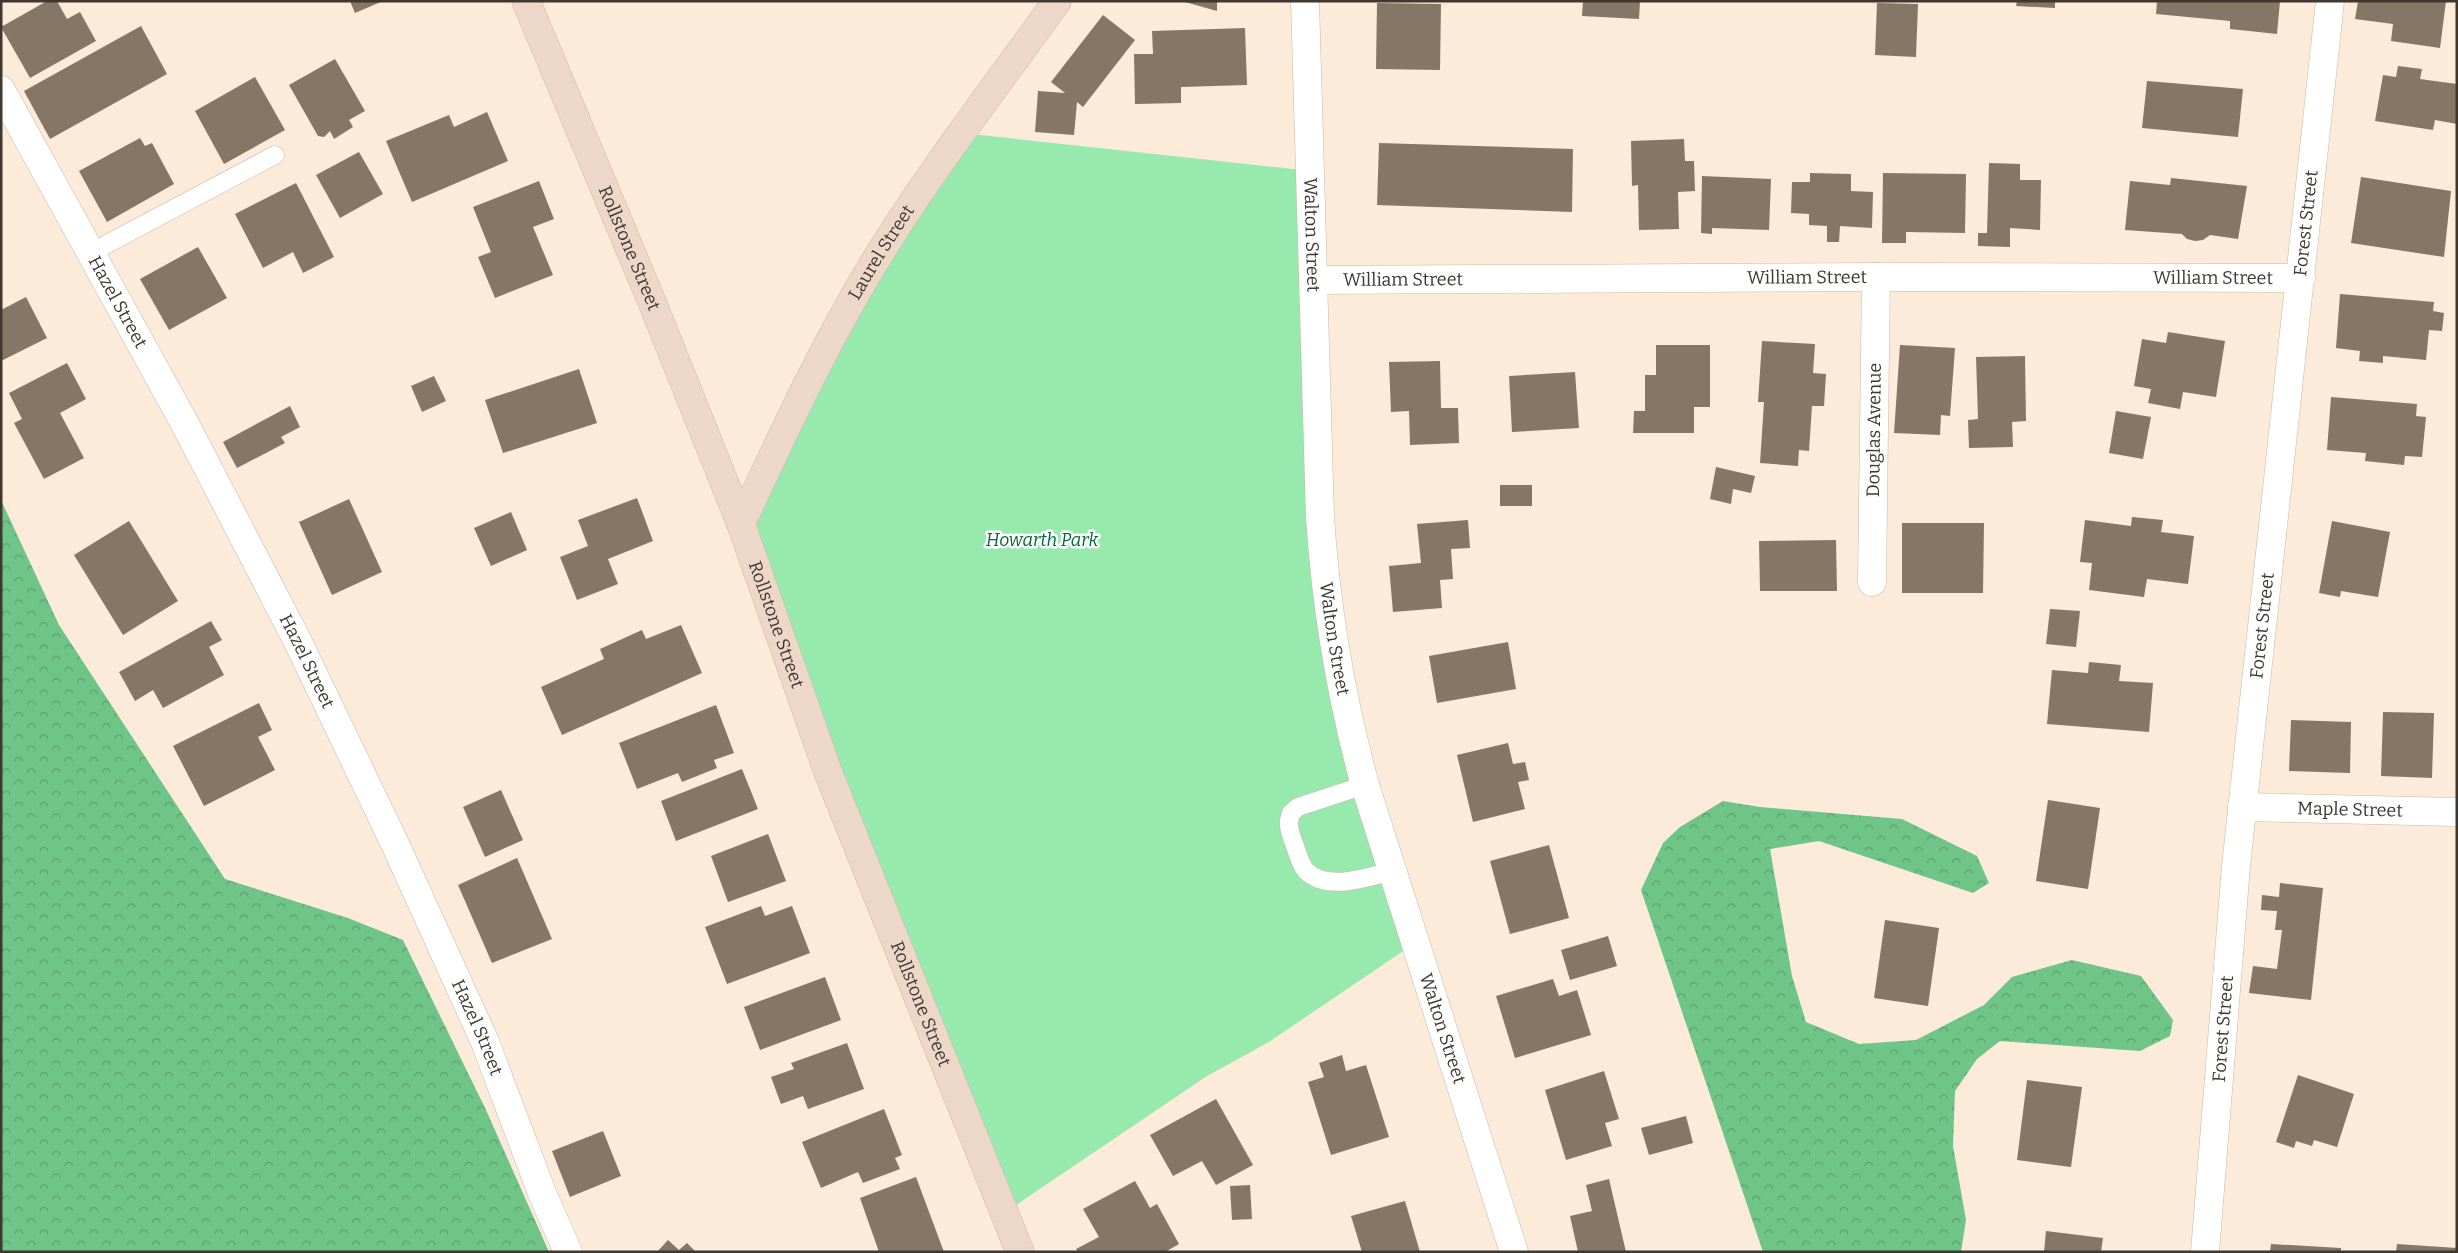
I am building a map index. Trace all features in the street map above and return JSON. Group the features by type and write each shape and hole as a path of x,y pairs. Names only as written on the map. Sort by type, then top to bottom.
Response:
{"main road":[{"name":"Rollstone Street","path":"526,1 652,302 741,524 828,772 1020,1252"},
{"name":"Laurel Street","path":"741,524 827,345 885,246 938,165 1057,1"}],"street":[{"name":"Walton Street","path":"1305,1 1323,566 1337,668 1349,726 1365,785 1514,1252"},
{"name":"Forest Street","path":"2205,1252 2242,807 2330,1"},
{"name":"Hazel Street","path":"1,90 186,424 297,640 395,844 485,1042 542,1193 568,1252"},
{"name":"William Street","path":"1315,280 1876,277 2301,278"},
{"name":"Douglas Avenue","path":"1872,582 1876,277"},
{"name":"Maple Street","path":"2242,807 2457,812"}],"lane":[{"path":"90,253 275,154"},
{"path":"1365,785 1298,807 1291,813 1289,827 1300,862 1312,875 1338,882 1359,880 1392,871"}],"green space":[{"name":"Howarth Park","path":"962,133 1311,171 1323,566 1415,943 1269,1042 1207,1076 1004,1213 741,524"},
{"path":"1,500 59,625 225,879 348,918 403,940 486,1110 549,1252 1,1252"},
{"path":"1723,801 1760,807 1902,819 1977,856 1989,883 1973,893 1819,841 1770,849 1792,976 1806,1022 1859,1044 1916,1040 1984,1005 2012,977 2072,960 2141,976 2173,1020 2170,1036 2140,1051 2000,1041 1977,1059 1955,1091 1953,1146 1966,1220 1961,1252 1763,1252 1641,890 1663,843 1680,827"}],"building":[{"path":"47,1 57,1 67,19 80,12 96,41 30,78 1,27"},
{"path":"350,1 383,1 355,13"},
{"path":"1217,1 1217,11 1185,2"},
{"path":"1583,1 1640,1 1639,19 1582,16"},
{"path":"2017,1 2055,1 2055,8 2016,6"},
{"path":"2157,1 2280,1 2277,34 2230,29 2230,21 2156,14"},
{"path":"2358,1 2446,1 2440,48 2391,41 2393,24 2355,19"},
{"path":"1377,3 1441,4 1440,70 1376,69"},
{"path":"1877,3 1918,4 1916,57 1875,55"},
{"path":"1103,15 1135,40 1083,107 1077,102 1074,135 1035,132 1038,91 1065,93 1051,82"},
{"path":"141,26 167,74 50,139 24,91"},
{"path":"1245,28 1247,85 1181,87 1181,103 1135,104 1134,54 1153,54 1152,31"},
{"path":"335,59 365,111 349,120 353,127 334,139 330,131 324,137 318,136 289,85"},
{"path":"2398,66 2422,69 2420,79 2457,84 2457,124 2435,120 2433,130 2375,121 2383,75 2396,77"},
{"path":"255,77 285,130 224,164 195,111"},
{"path":"2147,81 2243,89 2238,137 2142,128"},
{"path":"487,112 508,161 412,202 386,141 449,115 454,127"},
{"path":"140,138 145,146 152,143 174,184 107,222 79,171"},
{"path":"1684,139 1685,161 1694,161 1695,191 1678,192 1679,229 1639,230 1638,185 1632,186 1631,141"},
{"path":"1379,143 1573,149 1572,212 1377,205"},
{"path":"359,152 383,194 340,218 316,175"},
{"path":"1989,163 2020,164 2020,180 2041,180 2040,230 2010,228 2010,247 1978,246 1978,233 1987,233"},
{"path":"1810,173 1851,174 1851,191 1873,192 1872,228 1840,226 1839,242 1827,242 1827,226 1809,225 1809,214 1791,213 1792,182 1810,182"},
{"path":"1883,173 1966,174 1965,233 1906,232 1906,243 1882,243"},
{"path":"1702,176 1771,179 1769,230 1712,228 1712,234 1701,233"},
{"path":"2361,177 2451,191 2444,257 2351,243"},
{"path":"2171,178 2247,186 2238,239 2210,235 2203,240 2195,241 2187,239 2182,234 2125,230 2130,181 2170,185"},
{"path":"539,181 554,219 533,227 553,275 495,298 478,257 491,252 473,207"},
{"path":"296,183 334,257 303,273 293,252 263,268 235,214"},
{"path":"198,247 227,298 169,330 140,279"},
{"path":"2340,294 2434,302 2433,311 2444,313 2442,331 2429,330 2426,360 2383,356 2383,363 2359,361 2360,351 2336,348"},
{"path":"26,297 47,338 1,361 1,310"},
{"path":"2168,332 2225,341 2216,397 2183,392 2180,409 2148,403 2151,389 2134,386 2142,339 2166,343"},
{"path":"1762,341 1815,344 1813,373 1826,374 1824,406 1812,406 1809,451 1799,450 1798,466 1760,463 1764,402 1758,402"},
{"path":"1656,345 1710,345 1710,407 1694,407 1694,433 1633,433 1634,411 1645,411 1645,375 1656,375"},
{"path":"1900,345 1955,348 1950,416 1941,415 1940,435 1894,433"},
{"path":"2025,356 2026,421 2012,422 2013,447 1969,448 1968,420 1978,419 1976,357"},
{"path":"1440,361 1441,408 1458,408 1459,443 1410,445 1409,411 1391,412 1389,362"},
{"path":"67,363 86,399 60,413 84,458 44,479 14,423 22,419 9,393"},
{"path":"579,369 597,423 503,453 485,400"},
{"path":"1575,372 1579,428 1512,432 1509,376"},
{"path":"434,376 446,401 422,412 411,386"},
{"path":"2331,397 2417,404 2416,416 2426,417 2422,457 2405,456 2404,465 2365,461 2366,453 2327,450"},
{"path":"290,406 300,427 281,437 285,443 237,468 223,442"},
{"path":"2116,411 2151,417 2143,459 2109,453"},
{"path":"1716,467 1755,476 1751,493 1733,489 1731,504 1710,499"},
{"path":"1500,485 1532,485 1532,506 1500,506"},
{"path":"637,498 653,541 608,559 618,584 577,600 560,557 588,546 578,520"},
{"path":"349,499 382,572 332,595 299,522"},
{"path":"511,512 527,550 491,566 474,528"},
{"path":"2132,517 2163,520 2161,532 2194,536 2188,584 2147,579 2144,597 2089,590 2092,563 2080,562 2085,520 2131,526"},
{"path":"1468,520 1470,548 1451,549 1453,579 1440,580 1442,608 1393,612 1389,566 1421,563 1417,524"},
{"path":"129,521 178,601 123,635 74,555"},
{"path":"2332,521 2390,532 2378,597 2341,591 2340,597 2319,593"},
{"path":"1902,523 1984,523 1983,593 1902,593"},
{"path":"1836,540 1837,591 1760,591 1759,541"},
{"path":"2050,609 2080,611 2076,647 2046,644"},
{"path":"211,621 222,640 209,647 224,675 163,708 153,690 135,701 119,672"},
{"path":"681,625 702,673 562,735 541,687 604,659 600,649 642,630 646,639"},
{"path":"1508,642 1516,689 1437,703 1429,656"},
{"path":"2089,662 2121,665 2119,681 2153,683 2149,732 2047,724 2052,670 2088,673"},
{"path":"259,703 272,730 258,737 275,770 204,806 173,746"},
{"path":"716,705 734,753 714,760 717,768 682,782 678,773 637,789 619,743"},
{"path":"2383,712 2434,713 2432,778 2381,776"},
{"path":"2291,720 2351,722 2350,773 2289,771"},
{"path":"1508,743 1513,764 1525,762 1529,780 1518,782 1525,809 1473,822 1457,755"},
{"path":"742,769 758,809 676,841 661,801"},
{"path":"501,790 523,840 485,857 463,807"},
{"path":"2048,800 2100,808 2088,889 2036,881"},
{"path":"768,834 786,881 728,902 711,856"},
{"path":"1549,845 1569,918 1510,934 1490,861"},
{"path":"517,858 552,939 492,963 458,885"},
{"path":"2280,883 2323,888 2311,1000 2249,993 2253,966 2277,969 2282,930 2275,930 2277,911 2261,910 2262,895 2279,897"},
{"path":"761,906 765,916 792,906 810,953 727,984 705,927"},
{"path":"1885,920 1939,928 1928,1006 1874,998"},
{"path":"1608,936 1617,966 1570,980 1561,950"},
{"path":"825,977 841,1020 760,1050 744,1007"},
{"path":"1553,979 1559,996 1577,990 1591,1035 1515,1058 1496,996"},
{"path":"847,1043 864,1089 808,1109 803,1096 781,1104 771,1077 794,1069 791,1063"},
{"path":"1342,1055 1346,1071 1366,1065 1389,1137 1331,1155 1308,1082 1324,1077 1319,1063"},
{"path":"1604,1071 1619,1119 1605,1123 1612,1146 1566,1160 1545,1090"},
{"path":"2298,1075 2354,1094 2337,1147 2314,1140 2312,1146 2296,1141 2294,1148 2276,1142"},
{"path":"2027,1080 2082,1087 2071,1167 2017,1160"},
{"path":"1216,1099 1253,1165 1216,1185 1202,1161 1173,1176 1150,1135"},
{"path":"884,1109 902,1155 895,1158 900,1169 863,1183 858,1172 821,1188 802,1142"},
{"path":"1686,1116 1693,1143 1649,1155 1641,1128"},
{"path":"603,1131 621,1176 570,1197 552,1151"},
{"path":"916,1177 944,1252 879,1252 860,1198"},
{"path":"1609,1179 1626,1252 1578,1252 1570,1216 1592,1211 1586,1185"},
{"path":"1135,1181 1150,1208 1157,1204 1179,1244 1165,1252 1078,1252 1076,1249 1099,1237 1083,1209"},
{"path":"1250,1185 1252,1219 1232,1220 1230,1186"},
{"path":"1405,1201 1420,1252 1362,1252 1351,1216"},
{"path":"2046,1231 2103,1238 2101,1252 2044,1252"},
{"path":"668,1240 679,1250 687,1243 696,1252 657,1252"},
{"path":"2271,1244 2341,1248 2341,1252 2270,1252"},
{"path":"2397,1244 2457,1248 2457,1252 2396,1252"}]}
